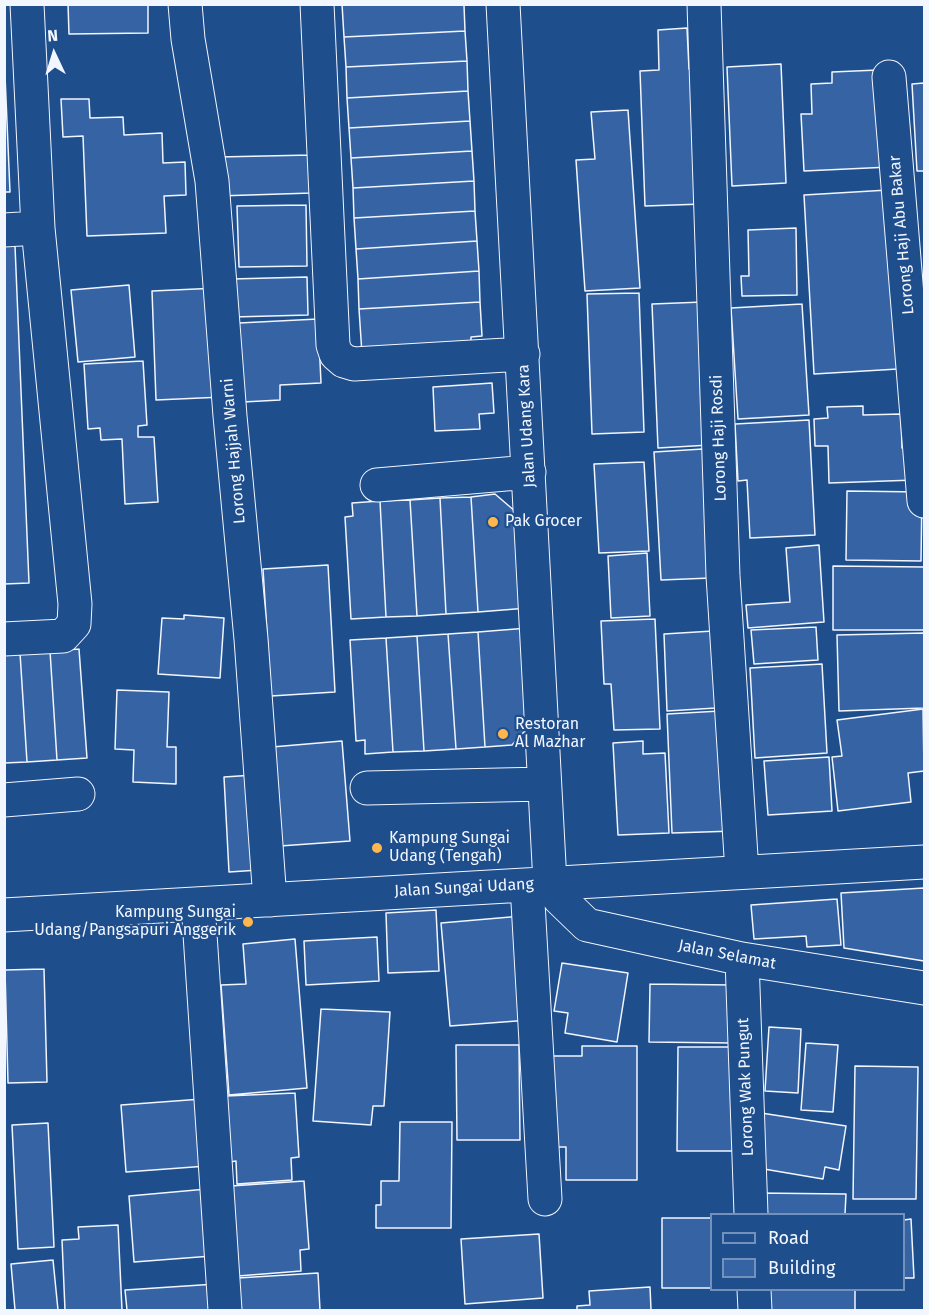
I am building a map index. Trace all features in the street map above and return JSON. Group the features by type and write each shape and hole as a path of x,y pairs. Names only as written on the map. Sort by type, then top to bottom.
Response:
{"street":[{"path":"4,639 63,636 74,624 75,604 38,228 27,4"},
{"name":"Lorong Hajjah Warni","path":"185,4 188,39 212,181 230,416 251,639 270,900"},
{"path":"317,4 333,345 336,354 344,362 354,364 523,354"},
{"name":"Jalan Udang Kara","path":"503,4 544,784 538,884 545,1199"},
{"name":"Lorong Haji Rosdi","path":"704,4 723,576 742,872"},
{"name":"Lorong Haji Abu Bakar","path":"889,77 924,501"},
{"path":"4,230 38,228"},
{"path":"377,485 529,472"},
{"path":"367,788 544,784"},
{"path":"4,800 78,794"},
{"name":"Jalan Sungai Udang","path":"4,915 924,862"},
{"name":"Jalan Selamat","path":"538,884 559,898 587,925 742,959 924,988"},
{"path":"198,904 225,1311"},
{"name":"Lorong Wak Pungut","path":"742,959 751,1213"},
{"path":"754,1291 755,1311"}],"building":[{"path":"68,4 148,4 148,33 69,34"},
{"path":"342,4 464,5 465,31 344,37"},
{"path":"687,28 689,69 698,69 703,204 645,206 640,71 659,70 658,30"},
{"path":"465,31 467,61 346,67 344,37"},
{"path":"4,52 10,192 4,192"},
{"path":"467,61 468,91 347,98 346,67"},
{"path":"781,64 786,183 732,186 727,67"},
{"path":"878,70 890,167 804,171 801,114 812,114 811,84 832,83 832,72"},
{"path":"924,83 924,171 917,171 912,84"},
{"path":"468,91 470,121 349,128 347,98"},
{"path":"61,99 89,99 90,118 123,117 124,135 162,133 163,163 185,162 186,195 164,196 166,233 87,236 83,136 63,137"},
{"path":"628,110 640,288 585,291 576,160 595,159 591,112"},
{"path":"470,121 472,151 351,158 349,128"},
{"path":"472,151 474,181 353,188 351,158"},
{"path":"311,155 312,193 218,196 218,157"},
{"path":"474,181 475,211 354,218 353,188"},
{"path":"888,190 898,369 814,374 804,195"},
{"path":"306,205 307,266 239,267 237,206"},
{"path":"475,211 477,241 356,249 354,218"},
{"path":"796,228 797,295 742,296 741,276 749,276 748,230"},
{"path":"477,241 479,271 358,279 356,249"},
{"path":"4,246 15,246 29,583 4,584"},
{"path":"479,271 480,302 359,309 358,279"},
{"path":"307,277 308,315 233,317 232,279"},
{"path":"129,285 135,357 78,362 71,290"},
{"path":"218,288 223,397 156,400 152,291"},
{"path":"639,293 644,432 592,434 587,294"},
{"path":"480,302 482,336 471,337 471,347 362,354 359,309"},
{"path":"703,302 710,445 658,448 652,304"},
{"path":"802,304 809,415 738,419 731,308"},
{"path":"318,319 321,383 280,385 280,400 243,402 239,323"},
{"path":"143,361 147,425 138,426 138,437 154,437 158,502 125,504 122,439 101,440 100,428 88,429 84,364"},
{"path":"492,383 494,413 479,414 480,429 435,431 433,387"},
{"path":"863,406 863,415 901,414 902,448 915,447 915,480 829,483 828,446 815,446 814,419 828,418 827,407"},
{"path":"809,420 815,535 750,538 747,480 738,481 735,424"},
{"path":"703,449 711,578 661,580 654,452"},
{"path":"644,462 649,551 599,553 594,464"},
{"path":"847,491 922,492 921,561 846,560"},
{"path":"495,494 523,518 528,608 478,612 471,497"},
{"path":"471,497 478,612 446,614 440,498"},
{"path":"440,498 446,614 417,616 410,500"},
{"path":"410,500 417,616 386,617 380,501"},
{"path":"380,501 386,617 351,619 345,517 353,516 352,503"},
{"path":"819,545 824,622 748,628 746,605 790,602 786,548"},
{"path":"647,553 650,616 611,618 608,556"},
{"path":"328,565 335,692 271,696 263,569"},
{"path":"833,566 924,567 924,630 833,630"},
{"path":"184,615 224,618 220,678 158,674 162,618 184,619"},
{"path":"655,619 660,729 614,730 611,684 604,684 601,621"},
{"path":"816,627 818,660 754,664 751,630"},
{"path":"528,628 535,720 512,745 485,747 478,632"},
{"path":"713,631 716,708 667,711 664,634"},
{"path":"478,632 485,747 456,749 448,634"},
{"path":"924,633 924,708 839,711 837,635"},
{"path":"448,634 456,749 424,751 417,636"},
{"path":"417,636 424,751 393,752 386,638"},
{"path":"386,638 393,752 365,754 365,740 356,741 350,640"},
{"path":"79,649 87,758 57,760 50,651"},
{"path":"50,651 57,760 27,762 20,653"},
{"path":"20,653 27,762 4,763 4,654"},
{"path":"822,664 827,753 755,758 750,668"},
{"path":"117,690 169,692 167,747 176,747 176,784 133,782 134,750 115,749"},
{"path":"923,709 924,771 908,773 911,802 838,811 832,757 842,756 837,720"},
{"path":"720,711 735,831 672,833 667,714"},
{"path":"342,741 350,841 280,846 272,747"},
{"path":"643,741 643,754 665,753 669,833 618,835 613,743"},
{"path":"829,757 832,811 768,815 764,761"},
{"path":"254,775 259,870 229,872 224,777"},
{"path":"924,888 924,961 844,948 841,893"},
{"path":"837,899 841,945 807,947 806,936 754,939 751,905"},
{"path":"436,910 439,971 388,973 386,913"},
{"path":"522,916 530,1020 450,1026 441,923"},
{"path":"377,937 379,981 306,985 304,941"},
{"path":"295,939 307,1088 229,1095 221,985 246,984 243,944"},
{"path":"562,963 628,973 617,1042 565,1033 568,1013 554,1011"},
{"path":"44,969 47,1082 8,1083 5,970"},
{"path":"650,984 733,985 732,1043 649,1042"},
{"path":"321,1009 390,1012 384,1106 373,1106 371,1125 313,1121"},
{"path":"769,1027 801,1029 798,1093 765,1091"},
{"path":"806,1043 838,1045 833,1112 801,1110"},
{"path":"456,1045 519,1045 520,1140 457,1140"},
{"path":"582,1046 637,1046 637,1180 566,1180 566,1147 553,1147 553,1056 582,1056"},
{"path":"678,1047 738,1047 737,1151 677,1151"},
{"path":"855,1066 918,1067 916,1199 853,1199"},
{"path":"295,1093 299,1157 291,1158 292,1180 237,1184 236,1161 230,1162 226,1096"},
{"path":"202,1099 207,1166 126,1172 121,1105"},
{"path":"761,1113 846,1126 839,1170 825,1167 823,1179 752,1167"},
{"path":"400,1122 452,1122 451,1228 376,1228 376,1205 381,1205 381,1181 399,1181"},
{"path":"48,1123 54,1247 18,1249 12,1125"},
{"path":"304,1181 309,1249 300,1250 301,1271 238,1276 231,1186"},
{"path":"207,1189 212,1256 134,1262 129,1196"},
{"path":"757,1193 846,1194 845,1213 757,1213"},
{"path":"662,1218 710,1218 710,1288 662,1288"},
{"path":"911,1219 914,1278 905,1278 905,1220"},
{"path":"118,1225 122,1310 65,1310 62,1240 79,1239 78,1227"},
{"path":"539,1234 543,1298 465,1304 461,1239"},
{"path":"53,1260 58,1310 15,1310 11,1264"},
{"path":"318,1273 320,1310 240,1310 238,1278"},
{"path":"216,1284 217,1310 127,1310 125,1290"},
{"path":"650,1287 651,1310 577,1310 577,1306 590,1305 589,1291"},
{"path":"755,1291 855,1291 855,1310 755,1310"}],"place":[{"name":"Pak Grocer","path":"493,522"},
{"name":"Restoran Al Mazhar","path":"503,734"},
{"name":"Kampung Sungai Udang (Tengah)","path":"377,848"},
{"name":"Kampung Sungai Udang/Pangsapuri Anggerik","path":"248,922"}]}
